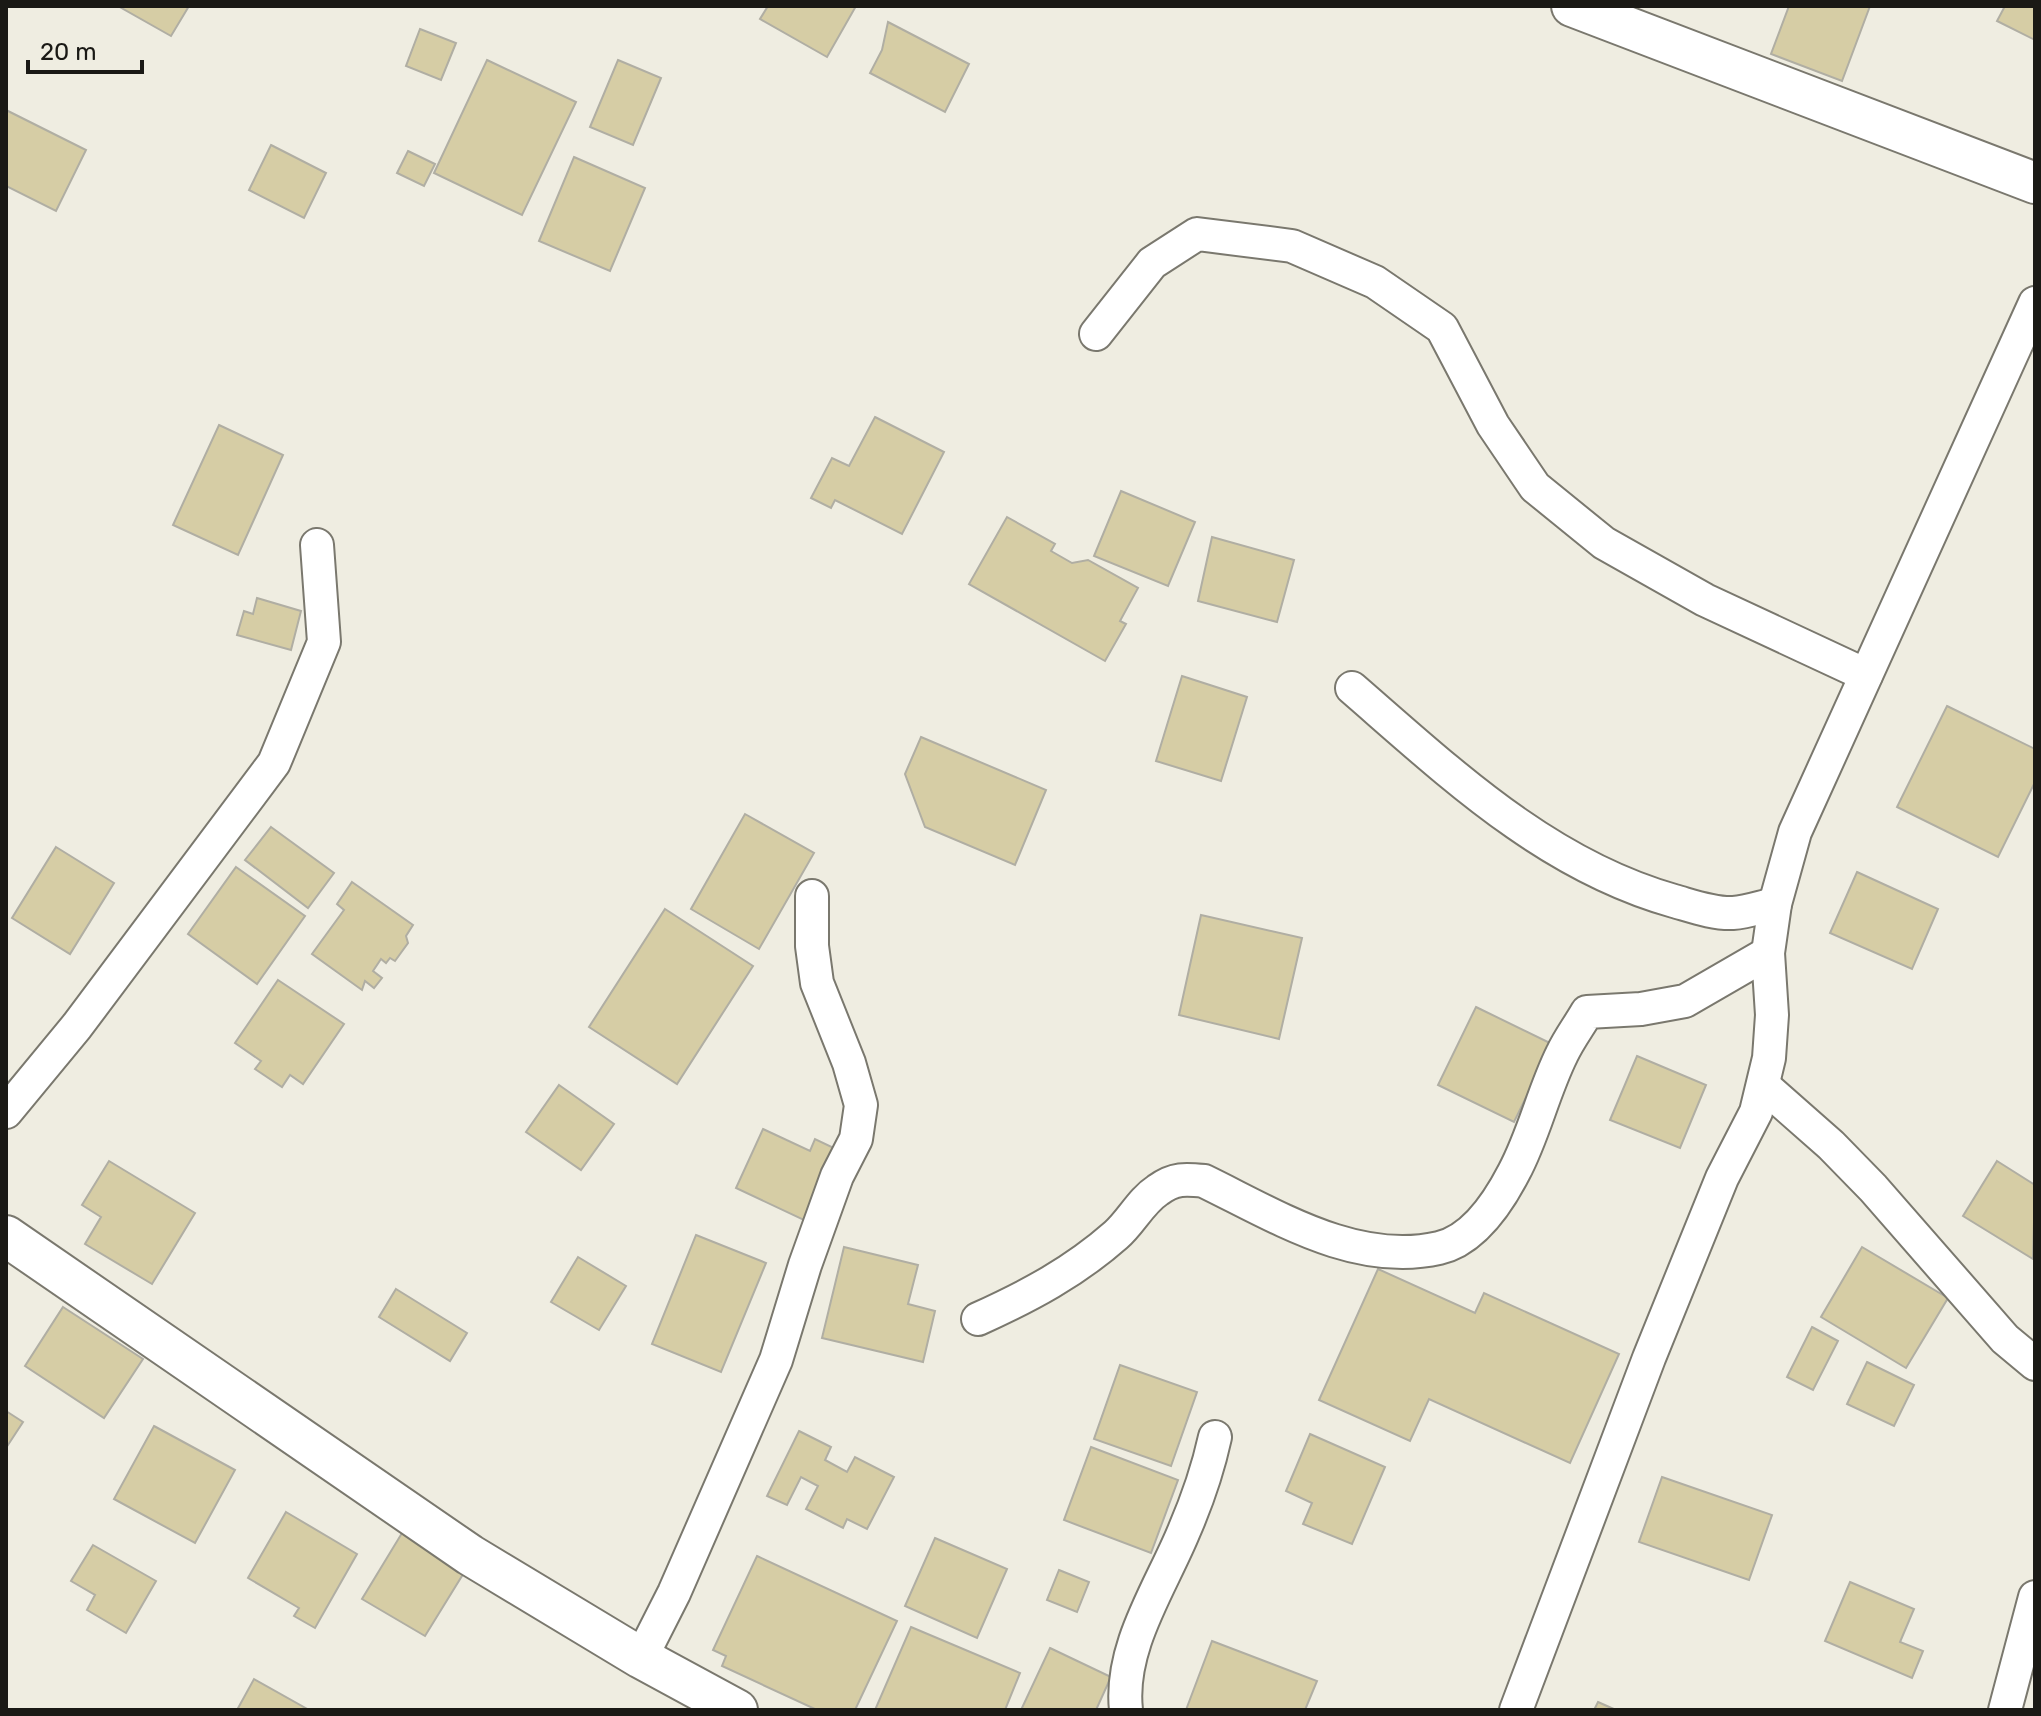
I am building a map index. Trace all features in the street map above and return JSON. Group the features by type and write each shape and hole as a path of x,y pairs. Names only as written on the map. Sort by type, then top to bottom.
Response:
{"street":[{"path":"1572,6 2035,183"},
{"path":"1096,334 1152,263 1197,234 1292,246 1375,282 1442,328 1493,425 1535,487 1593,534 1705,600 1866,675"},
{"path":"1516,1710 1649,1358 1722,1178 1756,1112 1764,1086 1772,1015 1768,953 1775,904 1795,832 2035,303"},
{"path":"6,1112 77,1026 274,763 324,642 317,545"},
{"path":"1352,688 1474,794 1509,820 1591,869 1647,893 1700,908 1732,913 1775,904"},
{"path":"641,1658 674,1593 776,1360 810,1250 837,1176 856,1139 861,1105 849,1063 817,983 812,946 812,896"},
{"path":"978,1319 1036,1293 1086,1261 1125,1227 1156,1190 1180,1178 1204,1181 1350,1247 1383,1251 1440,1248 1460,1238 1492,1210 1515,1170 1562,1054 1587,1012 1641,1009 1685,1001 1768,953"},
{"path":"1764,1086 1831,1145 2005,1339 2035,1364"},
{"path":"6,1236 470,1555 641,1658 737,1710"},
{"path":"1126,1710 1127,1673 1138,1633 1185,1529 1215,1437"},
{"path":"2005,1710 2035,1597"}],"building":[{"path":"118,6 189,6 171,36"},
{"path":"768,6 856,6 827,57 760,19"},
{"path":"1789,6 1870,6 1842,81 1771,54"},
{"path":"2005,6 2035,6 2035,40 1997,21"},
{"path":"888,22 969,64 945,112 870,73 882,50"},
{"path":"420,29 456,43 441,80 406,66"},
{"path":"487,60 576,102 522,215 434,173"},
{"path":"618,60 661,78 633,145 590,127"},
{"path":"6,110 86,150 56,211 6,186"},
{"path":"271,145 326,173 304,218 249,190"},
{"path":"408,151 435,164 424,186 397,173"},
{"path":"574,157 645,188 610,271 539,241"},
{"path":"875,417 944,452 902,534 835,500 831,508 811,498 832,458 849,466"},
{"path":"219,425 283,455 238,555 173,525"},
{"path":"1121,491 1195,522 1168,586 1094,556"},
{"path":"1007,517 1055,544 1051,551 1072,563 1088,560 1138,588 1120,621 1126,624 1105,661 969,584"},
{"path":"1212,537 1294,560 1277,622 1198,601"},
{"path":"257,598 301,611 291,650 237,635 244,611 253,614"},
{"path":"1182,676 1247,697 1221,781 1156,761"},
{"path":"1947,706 2035,749 2035,782 1998,857 1897,807"},
{"path":"921,737 1046,790 1015,865 925,827 905,774"},
{"path":"745,814 814,853 759,949 691,909"},
{"path":"271,827 334,873 308,908 245,860"},
{"path":"56,847 114,883 70,954 12,918"},
{"path":"236,867 305,916 257,984 188,934"},
{"path":"1857,872 1938,909 1912,969 1830,933"},
{"path":"352,882 413,925 406,936 408,943 395,961 390,958 386,963 381,959 373,971 382,978 374,988 365,981 362,990 312,954 344,910 337,904"},
{"path":"665,909 753,966 677,1084 589,1027"},
{"path":"1201,915 1302,938 1279,1039 1179,1015"},
{"path":"278,980 344,1024 303,1084 290,1075 282,1087 255,1069 261,1061 235,1043"},
{"path":"1476,1007 1552,1044 1514,1122 1438,1085"},
{"path":"1637,1056 1706,1085 1680,1148 1610,1120"},
{"path":"559,1085 614,1124 581,1170 526,1132"},
{"path":"763,1129 810,1151 815,1139 838,1150 806,1221 736,1188"},
{"path":"109,1161 195,1213 152,1284 85,1244 101,1217 82,1205"},
{"path":"1997,1161 2035,1185 2033,1259 1963,1216"},
{"path":"696,1235 766,1263 721,1372 652,1344"},
{"path":"844,1247 918,1265 908,1304 935,1311 923,1362 822,1338"},
{"path":"1862,1247 1948,1298 1906,1368 1821,1317"},
{"path":"578,1257 626,1286 599,1330 551,1302"},
{"path":"1378,1269 1475,1313 1484,1293 1619,1354 1570,1463 1429,1399 1410,1441 1319,1400"},
{"path":"396,1289 467,1333 450,1361 379,1317"},
{"path":"63,1307 143,1359 104,1418 25,1366"},
{"path":"1812,1327 1838,1341 1813,1390 1787,1377"},
{"path":"1867,1362 1914,1385 1894,1426 1847,1404"},
{"path":"1120,1365 1197,1392 1171,1466 1094,1439"},
{"path":"6,1411 23,1422 6,1448"},
{"path":"154,1426 235,1470 195,1543 114,1499"},
{"path":"799,1431 831,1447 825,1460 847,1472 855,1457 894,1477 867,1529 847,1519 843,1528 806,1509 818,1486 801,1477 787,1505 767,1496"},
{"path":"1310,1434 1385,1467 1352,1544 1303,1524 1312,1503 1286,1491"},
{"path":"1091,1447 1178,1480 1151,1553 1064,1520"},
{"path":"1662,1477 1772,1515 1749,1580 1639,1542"},
{"path":"286,1512 357,1554 315,1628 294,1616 299,1608 248,1578"},
{"path":"402,1533 465,1571 425,1636 362,1599"},
{"path":"935,1538 1007,1569 977,1638 905,1606"},
{"path":"93,1545 156,1581 126,1633 87,1610 95,1595 71,1581"},
{"path":"757,1556 897,1621 855,1710 817,1710 722,1666 726,1656 713,1650"},
{"path":"1059,1570 1089,1582 1077,1612 1047,1600"},
{"path":"1850,1582 1914,1609 1900,1642 1923,1651 1912,1678 1825,1641"},
{"path":"911,1627 1020,1673 1005,1710 875,1710"},
{"path":"1212,1641 1317,1681 1305,1710 1186,1710"},
{"path":"1050,1648 1111,1677 1096,1710 1021,1710"},
{"path":"254,1679 309,1710 237,1710"},
{"path":"1598,1702 1616,1710 1594,1710"}]}
